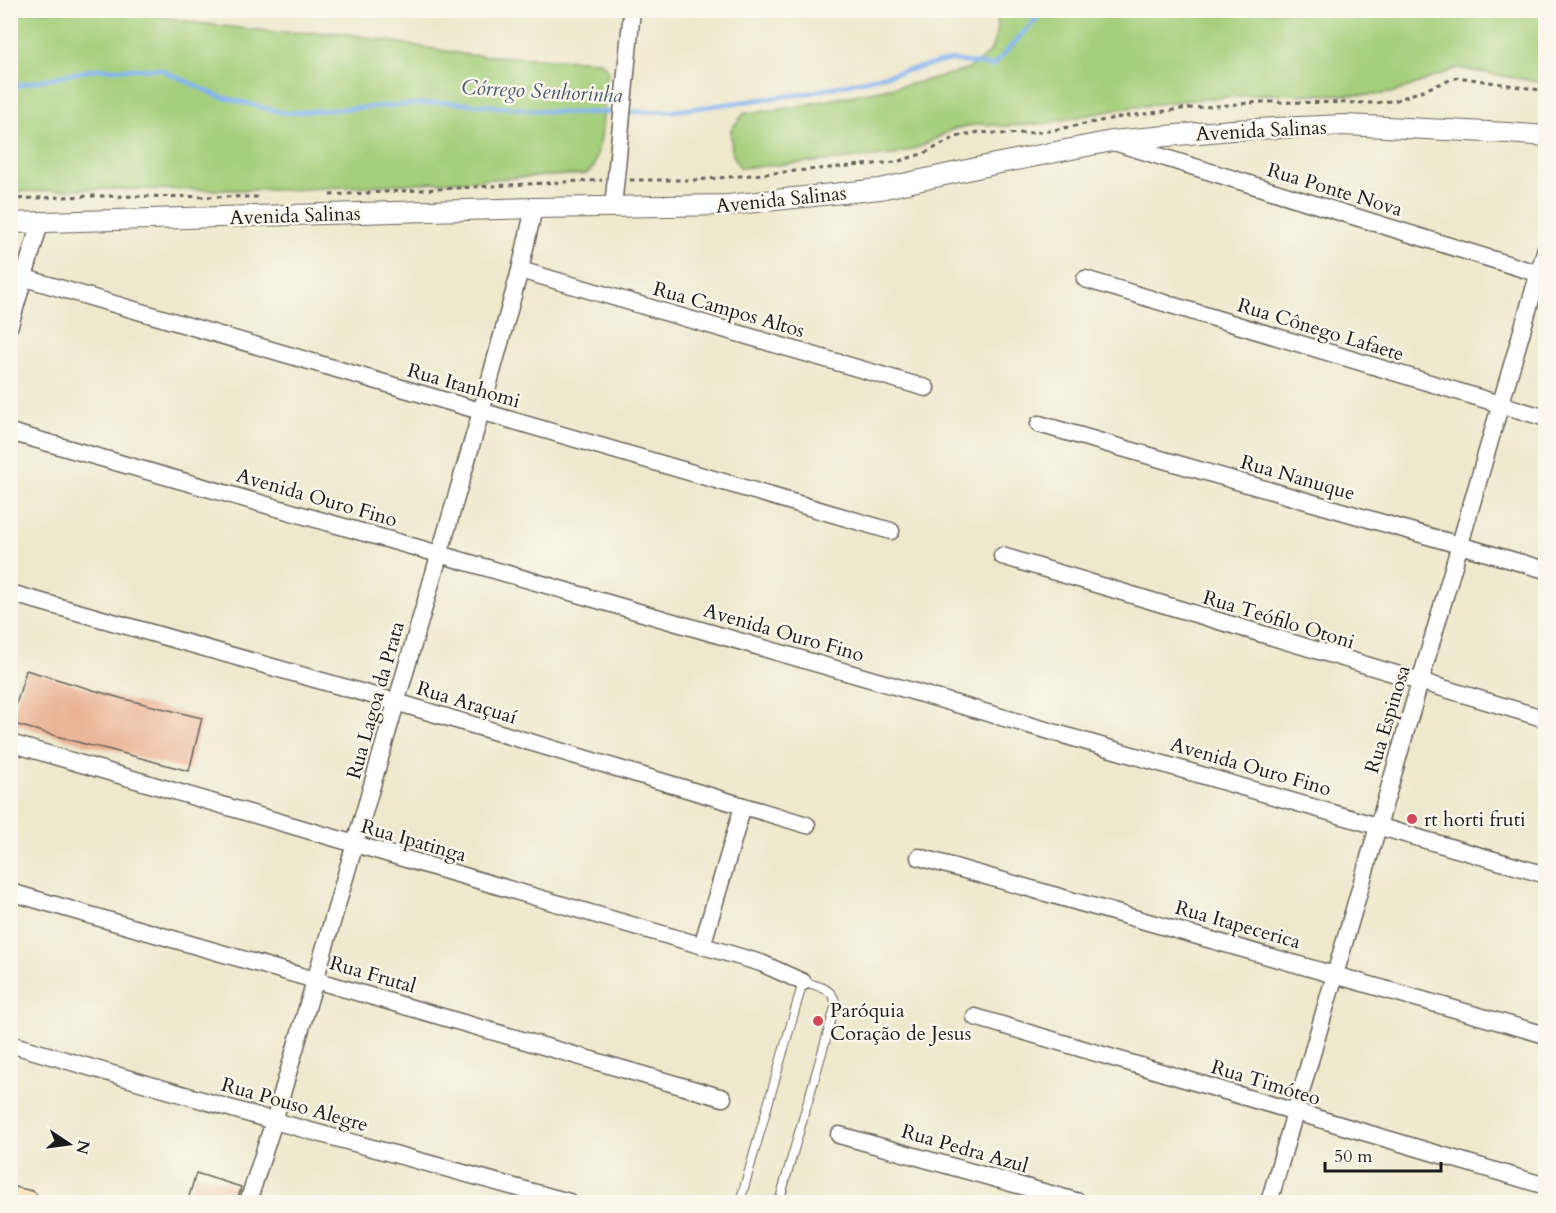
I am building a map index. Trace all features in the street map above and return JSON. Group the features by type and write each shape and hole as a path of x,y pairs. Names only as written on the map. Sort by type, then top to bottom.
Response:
{"main road":[{"path":"10,1198 28,1203"}],"street":[{"path":"613,208 632,10"},
{"name":"Avenida Salinas","path":"10,224 534,208 728,206 880,189 1112,141 1232,130 1345,125 1545,136"},
{"name":"Rua Ponte Nova","path":"1112,141 1541,275"},
{"name":"Rua Lagoa da Prata","path":"248,1203 481,412 520,270 534,208"},
{"path":"10,325 40,223"},
{"name":"Rua Espinosa","path":"1269,1203 1459,545 1541,275 1545,248"},
{"name":"Rua Campos Altos","path":"520,270 926,388"},
{"name":"Rua Itanhomi","path":"25,278 891,531"},
{"name":"Rua Cônego Lafaete","path":"1086,279 1545,418"},
{"name":"Rua Nanuque","path":"1039,424 1545,570"},
{"name":"Avenida Ouro Fino","path":"10,432 1545,875"},
{"name":"Rua Teófilo Otoni","path":"1002,556 1545,719"},
{"name":"Rua Araçuaí","path":"10,593 396,702 807,825"},
{"name":"Rua Ipatinga","path":"10,743 761,963 803,982"},
{"path":"702,946 743,806"},
{"name":"Rua Itapecerica","path":"919,856 1335,973 1545,1035"},
{"name":"Rua Frutal","path":"10,892 723,1098"},
{"name":"Rua Timóteo","path":"975,1017 1545,1186"},
{"name":"Rua Pouso Alegre","path":"10,1044 569,1203"},
{"name":"Rua Pedra Azul","path":"839,1135 1079,1203"}],"lane":[{"path":"741,1203 803,982 829,990 836,1004 779,1203"}],"path":[{"path":"322,195 615,179"},
{"path":"10,199 90,196 264,197"}],"green space":[{"path":"10,11 134,11 197,23 275,32 343,33 469,55 600,61 608,70 601,137 594,167 586,174 288,190 90,189 11,192"},
{"path":"997,11 1545,11 1545,83 1457,68 1395,92 1375,95 1262,94 1120,109 1042,124 1005,126 979,124 953,129 922,146 895,155 740,168 732,153 731,129 745,113 777,110 916,83 969,69 990,52 998,30"}],"building":[{"path":"26,670 120,698 202,718 189,771 11,723"},
{"path":"196,1173 241,1187 237,1203 187,1203"}],"waterway":[{"name":"Córrego Senhorinha","path":"626,112 674,111 809,93 951,60 993,66 1040,15 1054,10"},
{"name":"Córrego Senhorinha","path":"10,87 95,69 160,69 218,96 285,113 447,102 567,113 618,112"}],"place":[{"name":"rt horti fruti","path":"1412,819"},
{"name":"Paróquia Coração de Jesus","path":"818,1021"}]}
